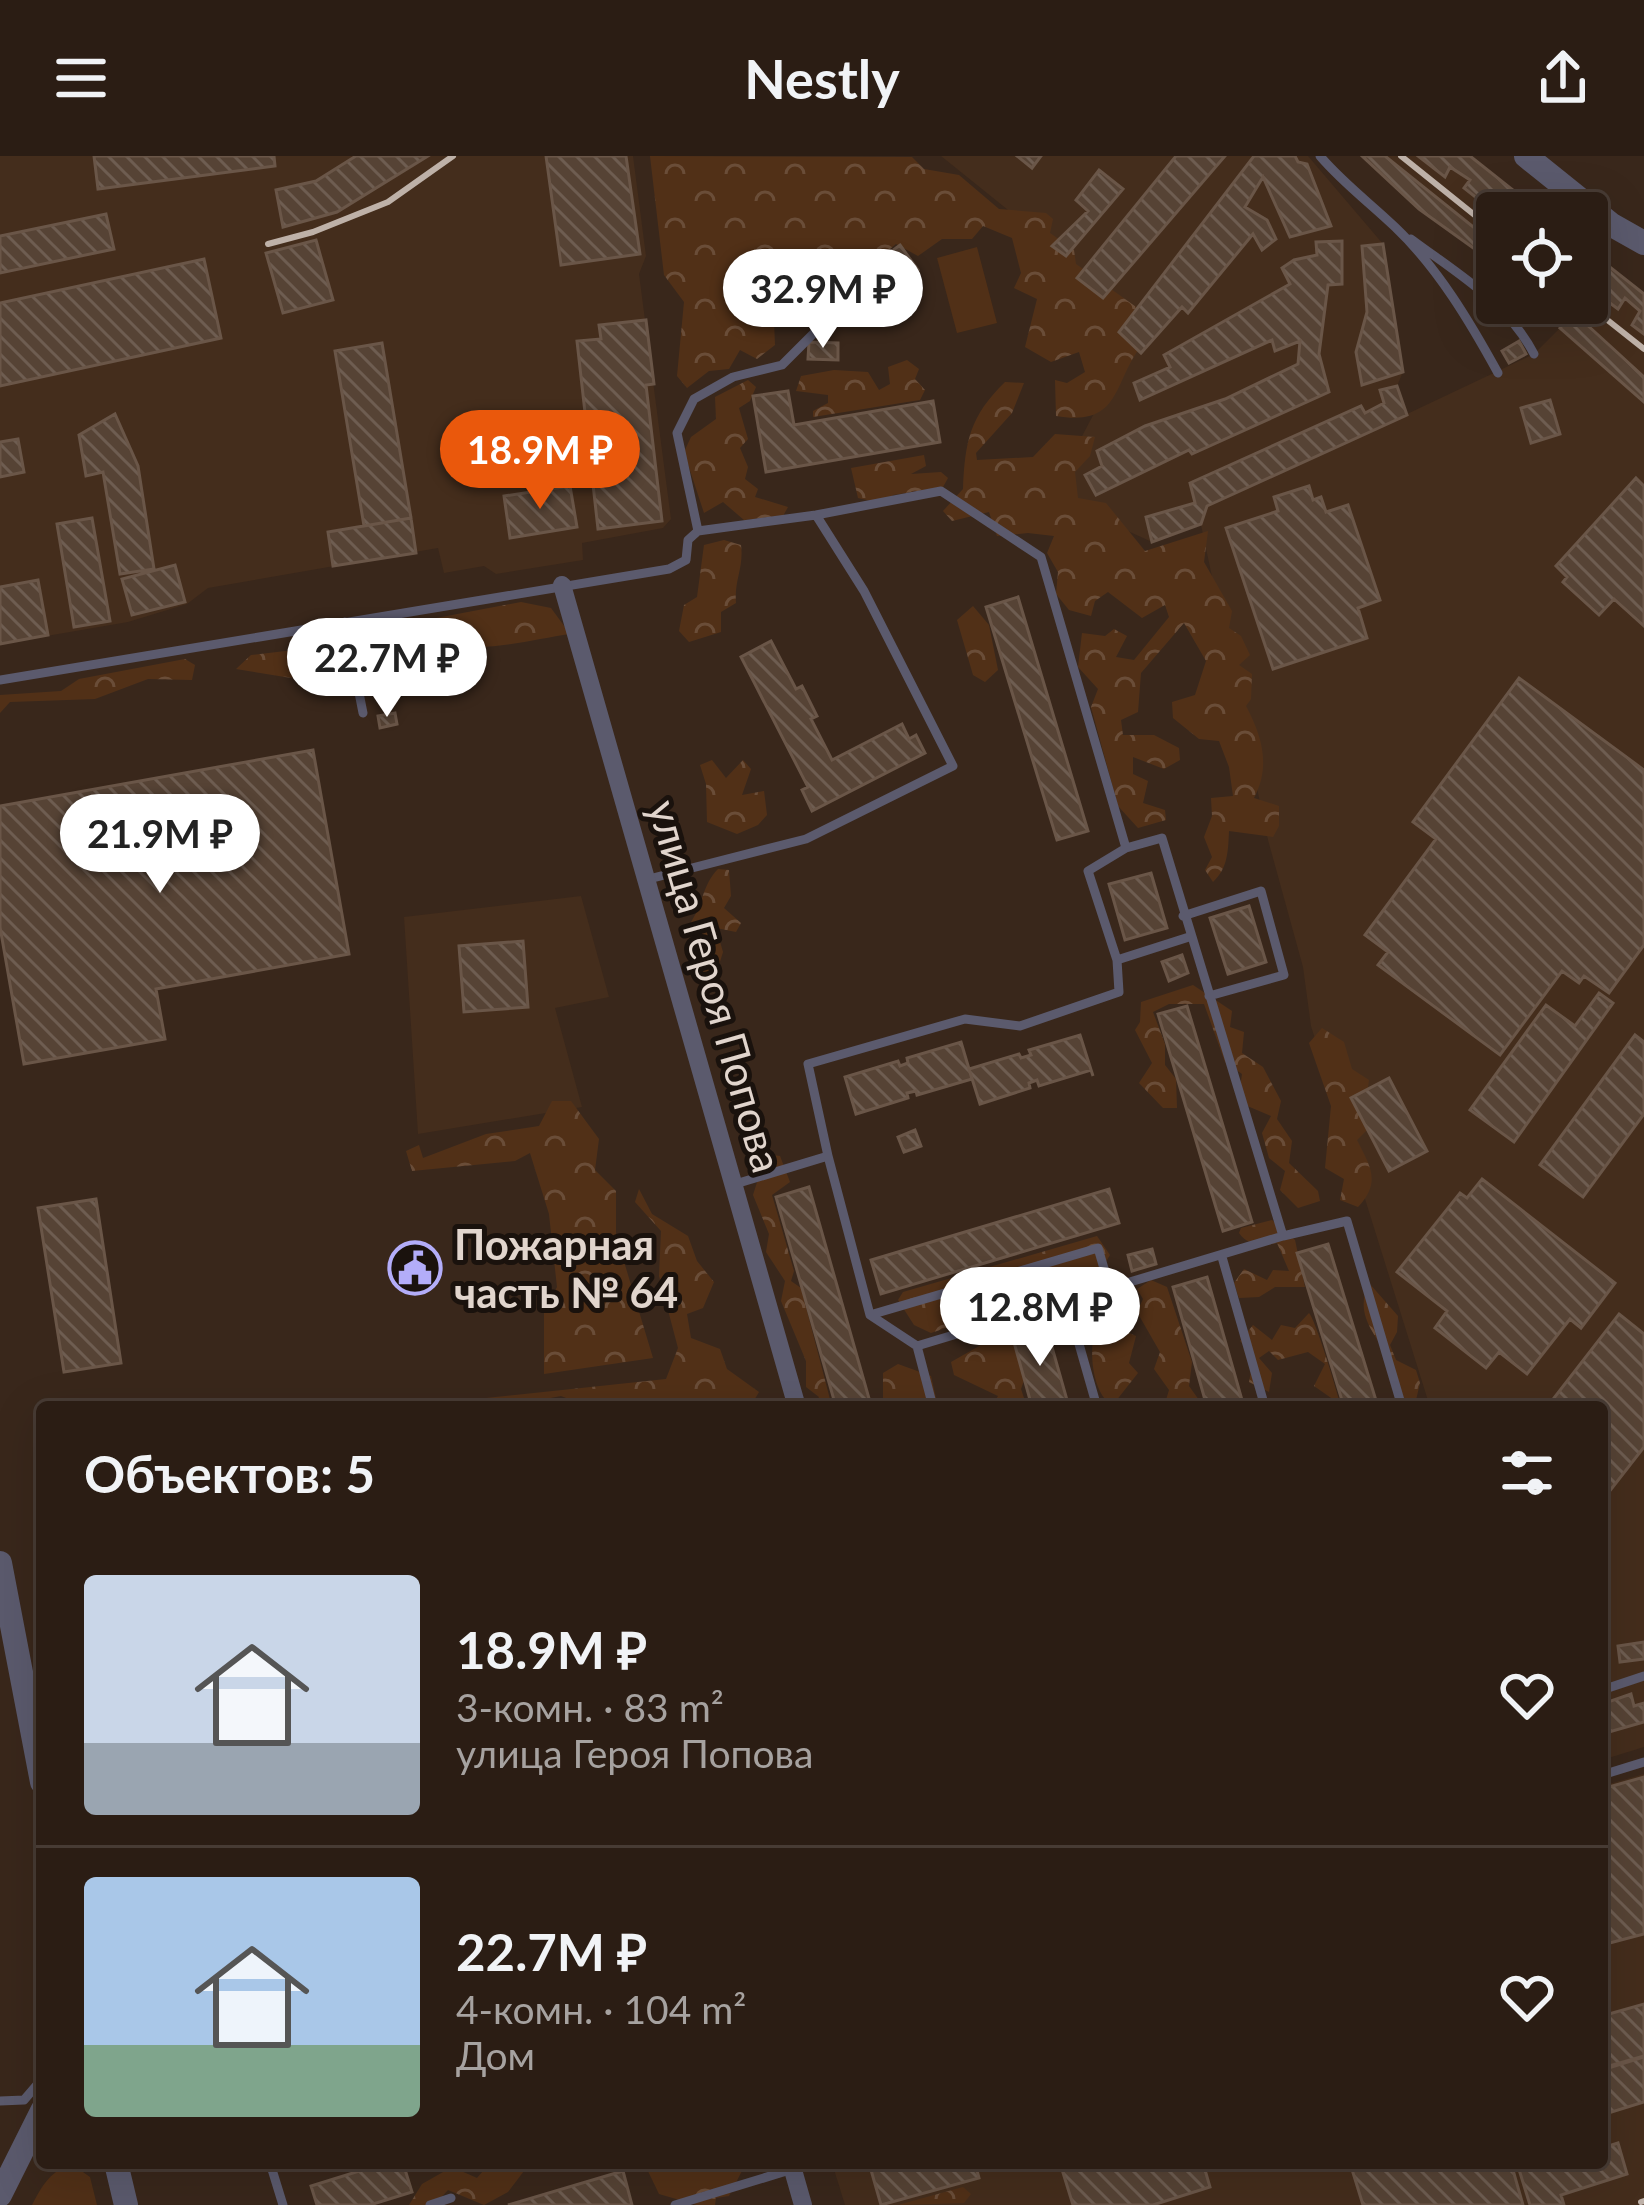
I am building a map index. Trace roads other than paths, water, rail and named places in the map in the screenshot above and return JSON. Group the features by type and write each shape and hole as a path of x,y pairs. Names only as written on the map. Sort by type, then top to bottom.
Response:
{"street":[{"path":"1526,156 1612,225 1644,243"},
{"name":"улица Героя Попова","path":"562,585 795,1401"},
{"path":"0,1563 36,1726"},
{"path":"0,2195 36,2123"},
{"path":"15,2169 36,2153"},
{"path":"117,2169 125,2205"},
{"path":"793,2169 803,2205"}],"lane":[{"path":"1320,156 1346,186 1397,229 1489,296 1518,325 1534,354"},
{"path":"1397,229 1463,311 1498,373"},
{"path":"698,530 676,434 694,399 734,377 782,364 845,302"},
{"path":"0,680 669,569 686,560 688,540 698,530 941,491 1041,557 1126,848"},
{"path":"645,880 806,839 953,766 864,591 816,514"},
{"path":"345,622 363,713"},
{"path":"931,1401 917,1346 870,1316 808,1064 965,1019 1020,1026 1119,992 1117,960 1088,871 1126,848 1162,838 1283,1236"},
{"path":"1184,916 1262,891 1284,975 1209,997"},
{"path":"1117,960 1189,937"},
{"path":"731,1185 828,1156"},
{"path":"917,1346 1347,1221 1400,1401"},
{"path":"870,1316 1098,1248 1110,1289"},
{"path":"1222,1257 1263,1401"},
{"path":"1067,1302 1095,1401"},
{"path":"1608,1688 1644,1676"},
{"path":"1608,1773 1644,1762"},
{"path":"0,2101 24,2100 36,2086"},
{"path":"272,2169 284,2205"},
{"path":"675,2205 783,2169"},
{"path":"430,2205 452,2198"}],"railway":[{"path":"268,244 388,202 453,156"},
{"path":"1401,156 1476,216"},
{"path":"1608,320 1644,349"}],"place":[{"name":"Пожарная часть № 64","path":"415,1268"}]}
